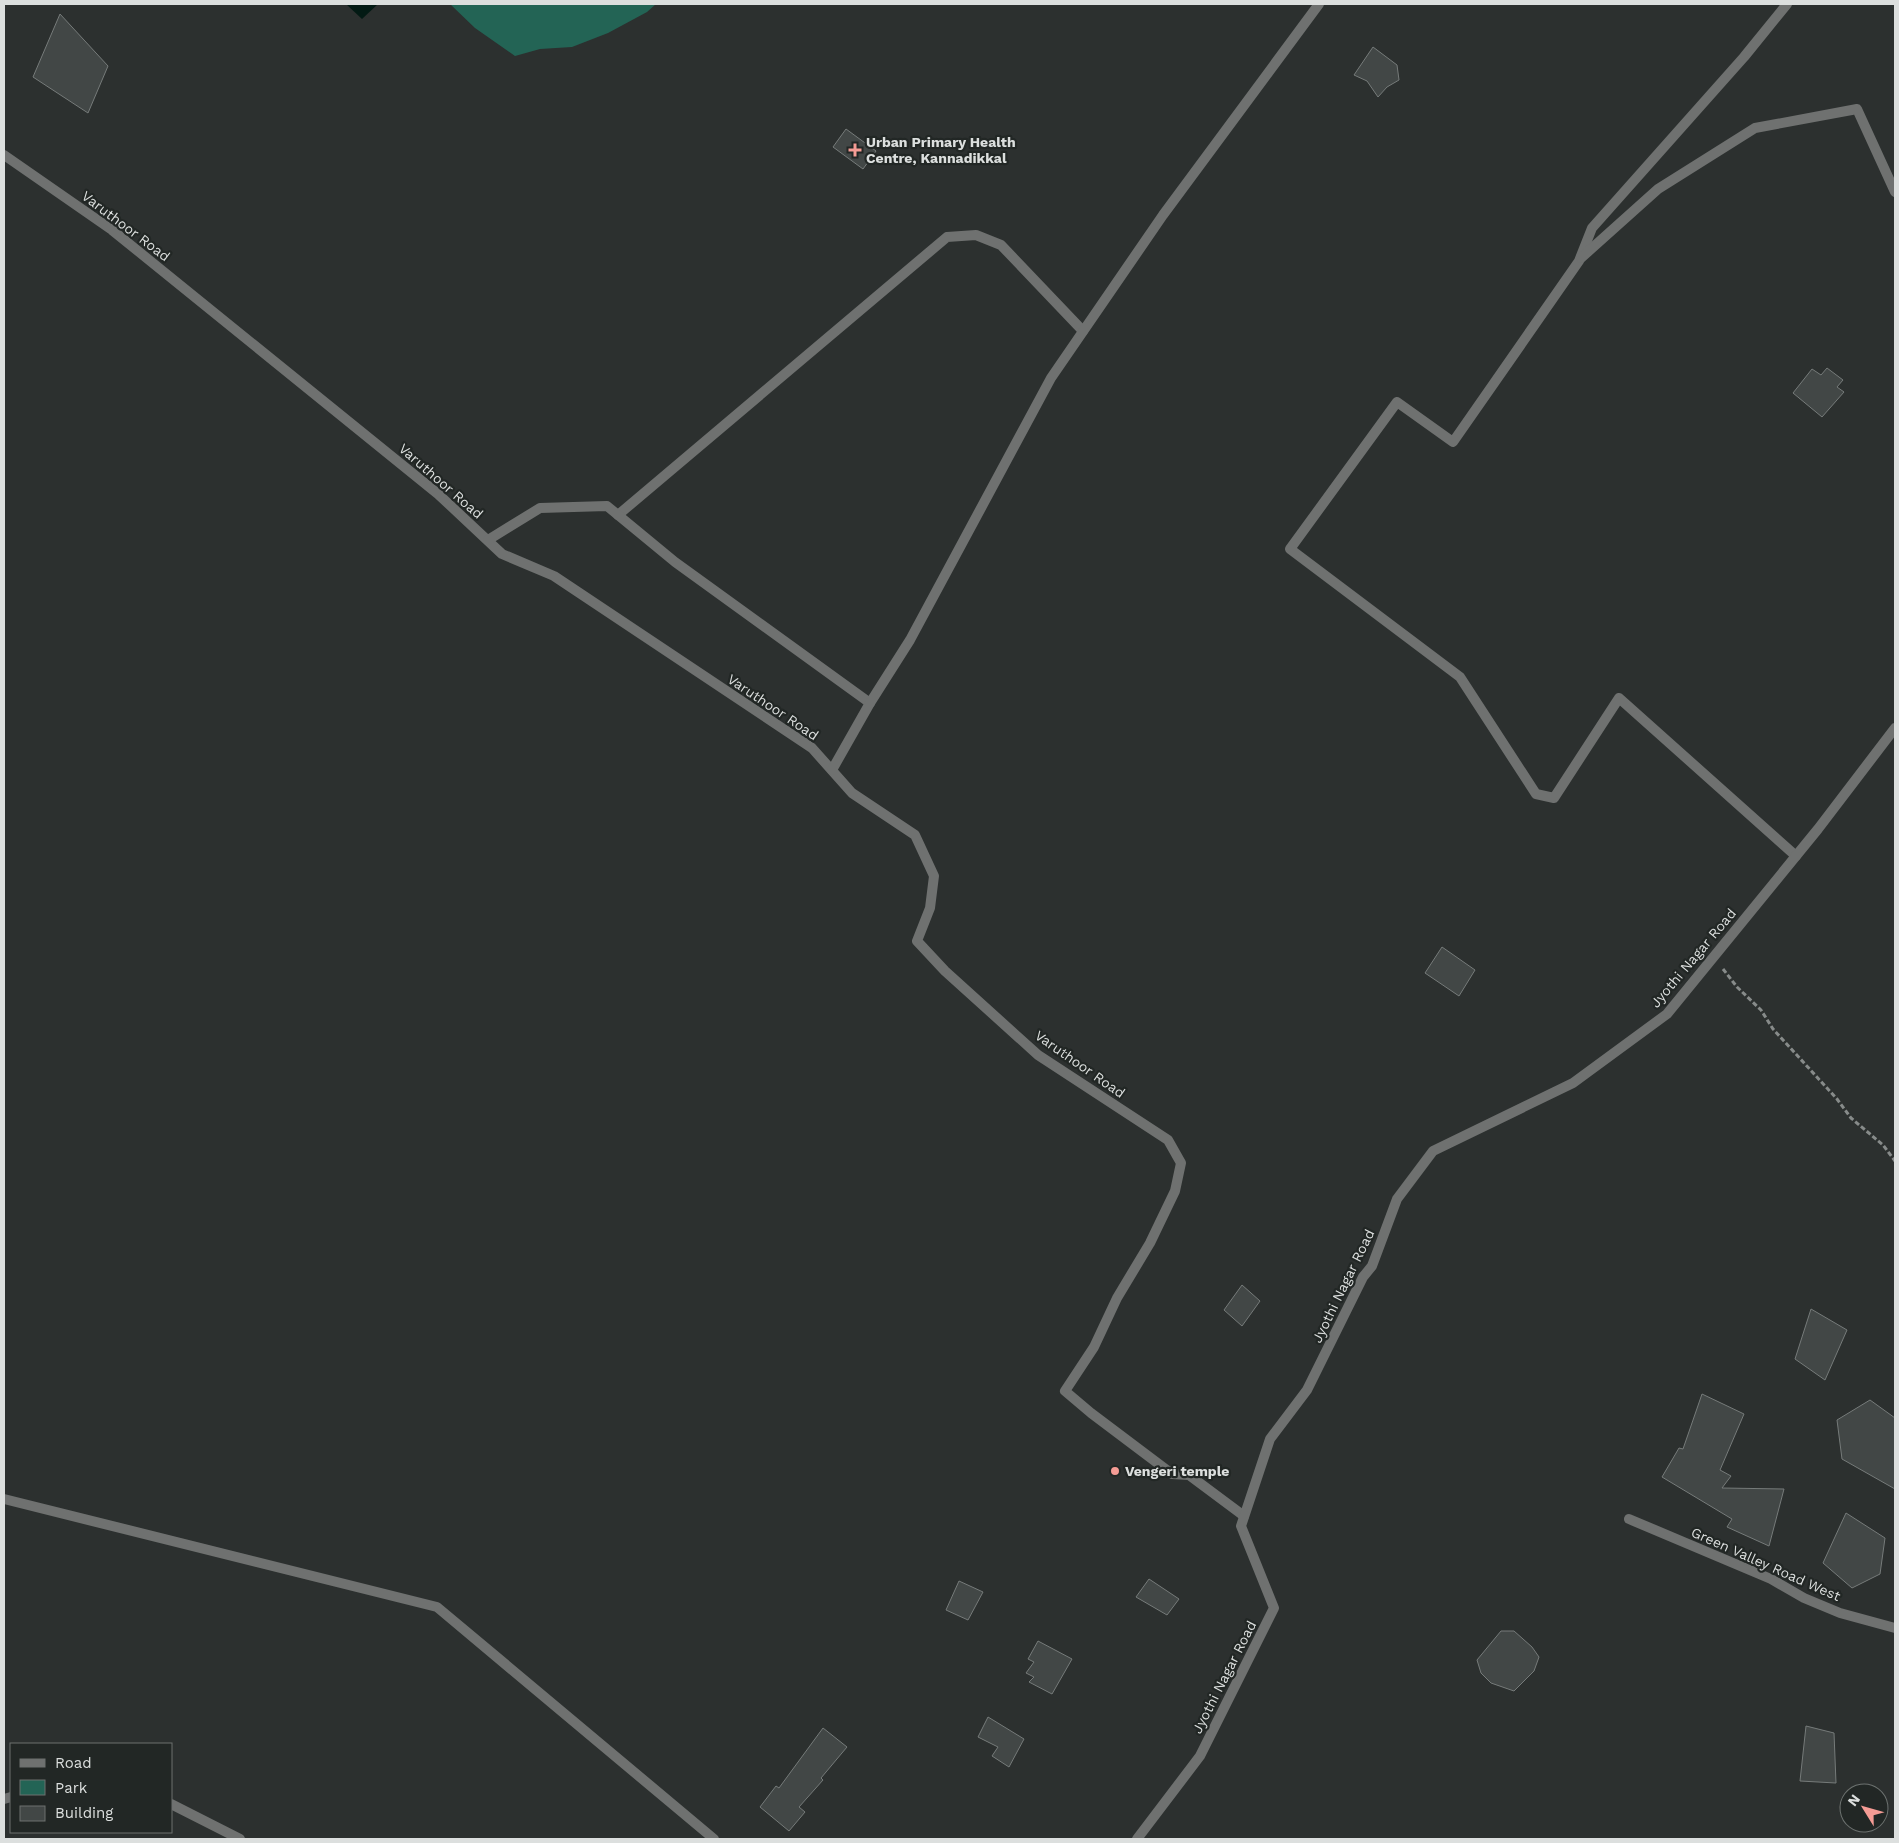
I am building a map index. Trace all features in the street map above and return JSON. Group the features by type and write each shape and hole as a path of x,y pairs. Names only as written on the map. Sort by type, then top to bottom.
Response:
{"street":[{"path":"832,770 870,703 920,622 1051,378 1163,215 1319,4"},
{"path":"1579,261 1592,228 1744,57 1787,4"},
{"path":"1796,856 1620,698 1554,798 1536,794 1460,676 1290,549 1397,402 1453,442 1579,261 1658,189 1755,128 1857,110 1895,189"},
{"name":"Varuthoor Road","path":"4,155 112,230 438,494 502,554 554,576 812,748 852,793 915,835 934,876 930,908 917,941 945,971 1038,1055 1168,1140 1181,1163 1175,1191 1150,1243 1117,1298 1094,1347 1065,1391 1172,1474 1189,1475 1244,1516"},
{"path":"618,515 947,237 976,235 1001,245 1083,331"},
{"path":"488,540 540,508 607,506 675,562 870,703"},
{"name":"Jyothi Nagar Road","path":"1136,1839 1200,1756 1274,1608 1241,1526 1244,1516 1270,1439 1307,1390 1363,1277 1372,1266 1397,1199 1433,1151 1572,1083 1668,1014 1796,856 1895,728"},
{"path":"4,1499 437,1607 714,1839"},
{"name":"Green Valley Road West","path":"1629,1519 1770,1579 1804,1598 1840,1613 1895,1628"},
{"path":"172,1805 240,1839"}],"path":[{"path":"1729,976 1761,1010 1773,1030 1837,1099 1851,1118 1883,1145 1895,1160"}],"green space":[{"path":"450,4 656,4 647,12 608,33 572,47 540,49 515,56 475,28"}],"shaded area":[{"path":"346,4 378,4 362,19"}],"building":[{"path":"60,14 108,66 88,113 33,77"},
{"path":"1373,47 1397,65 1399,80 1387,87 1378,97 1367,81 1354,75"},
{"path":"846,129 876,151 863,169 833,147"},
{"path":"1827,368 1843,380 1837,387 1844,392 1822,417 1793,393 1812,369 1821,375"},
{"path":"1442,947 1475,970 1459,996 1425,973"},
{"path":"1242,1285 1260,1301 1242,1326 1224,1310"},
{"path":"1811,1309 1847,1330 1825,1380 1795,1359"},
{"path":"1702,1394 1744,1414 1720,1470 1731,1476 1722,1488 1784,1489 1769,1546 1727,1527 1732,1519 1662,1477 1679,1448 1683,1449"},
{"path":"1870,1400 1895,1418 1895,1489 1842,1459 1837,1420"},
{"path":"1846,1513 1885,1538 1880,1574 1852,1588 1823,1563"},
{"path":"1149,1579 1179,1599 1167,1615 1136,1597"},
{"path":"959,1581 983,1592 968,1620 946,1610"},
{"path":"1501,1631 1514,1631 1532,1647 1539,1657 1534,1671 1514,1691 1491,1683 1481,1673 1477,1660"},
{"path":"1038,1641 1072,1659 1052,1694 1029,1682 1034,1677 1026,1673 1034,1662 1028,1659"},
{"path":"988,1717 1024,1739 1009,1767 992,1756 998,1747 978,1737"},
{"path":"1806,1726 1834,1733 1836,1783 1800,1781"},
{"path":"823,1728 847,1747 821,1778 823,1780 799,1807 805,1812 789,1831 760,1807 776,1786 779,1788"}],"place":[{"name":"Urban Primary Health Centre, Kannadikkal","path":"855,150"},
{"name":"Vengeri temple","path":"1115,1471"}]}
